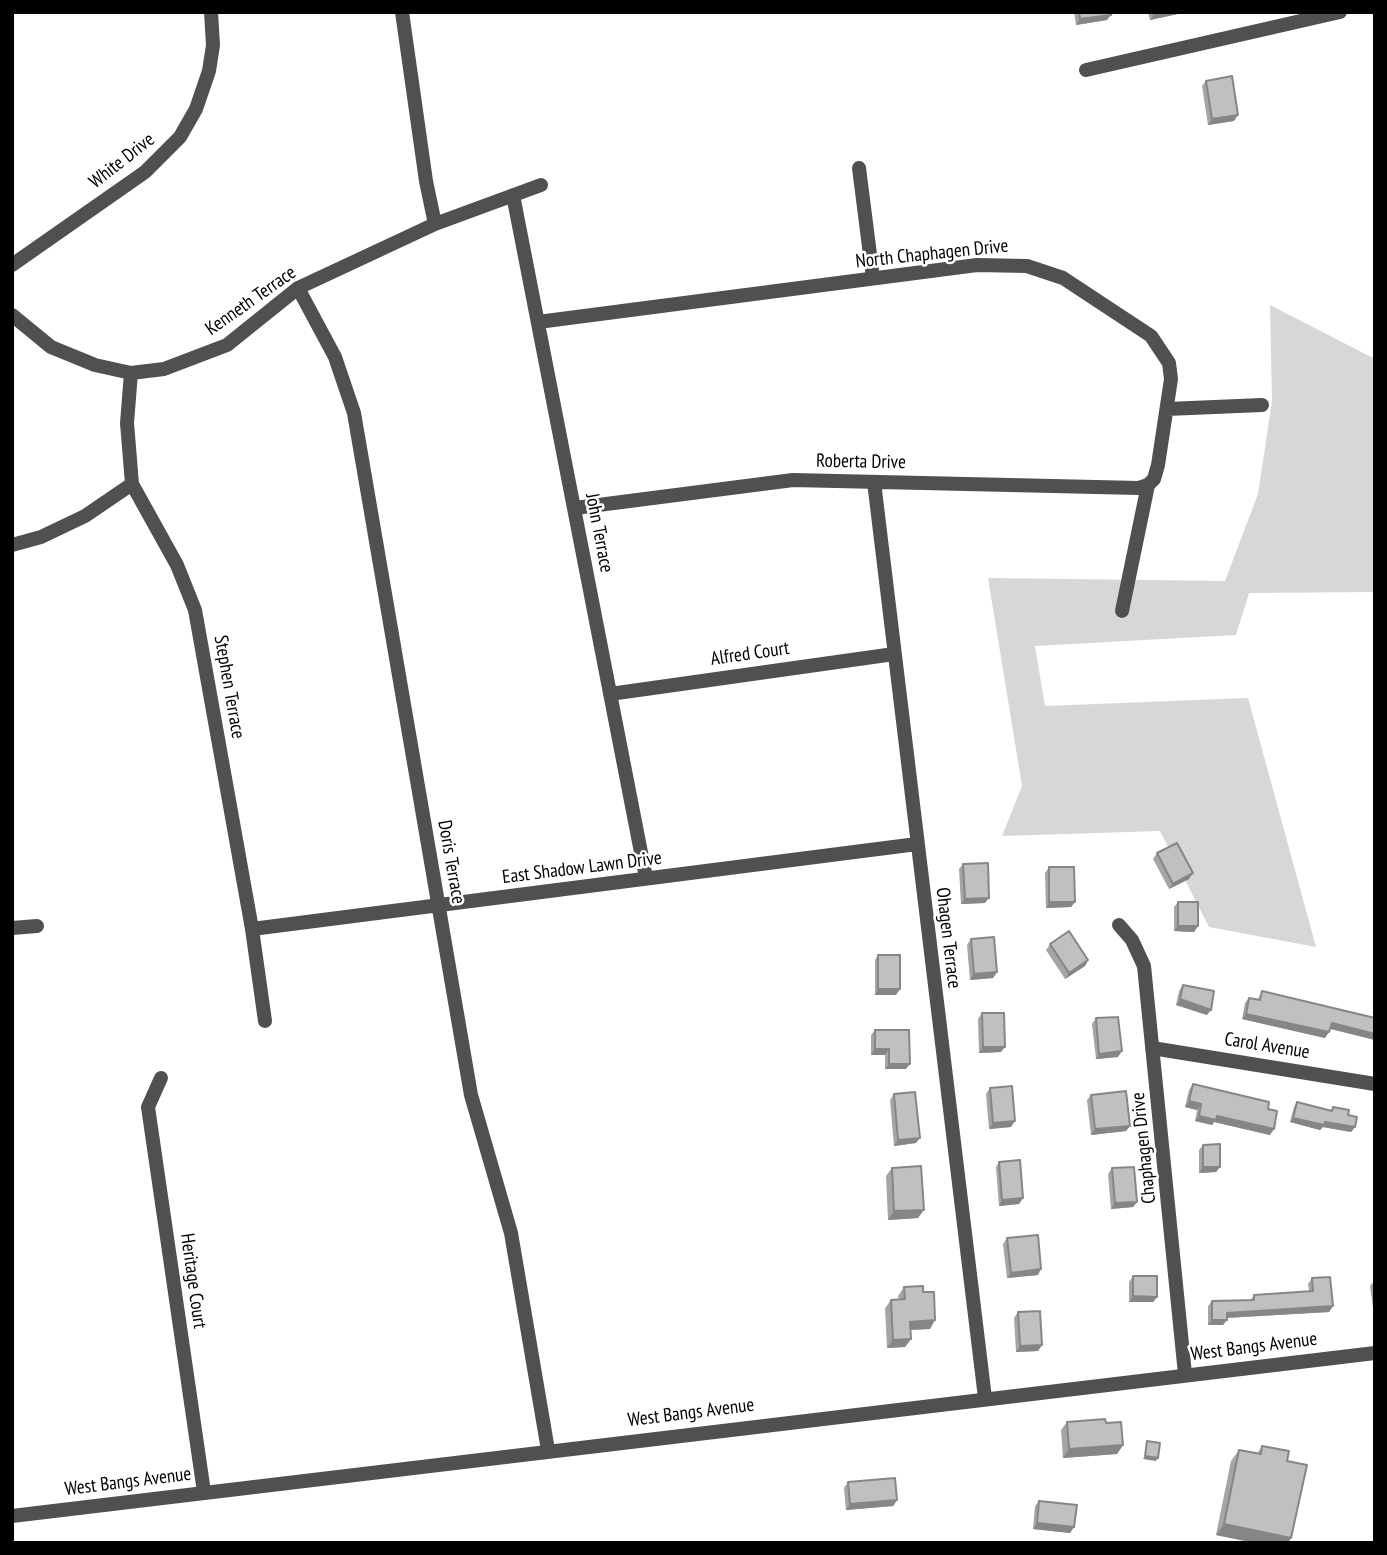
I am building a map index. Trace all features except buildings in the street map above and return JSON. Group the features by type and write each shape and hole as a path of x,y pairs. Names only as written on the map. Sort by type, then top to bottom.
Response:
{"street":[{"name":"White Drive","path":"12,265 145,172 180,137 196,109 209,71 213,45 211,12"},
{"path":"402,12 426,181 435,224"},
{"path":"1086,70 1340,12"},
{"path":"859,168 873,278"},
{"name":"Kenneth Terrace","path":"12,315 32,334 64,354 95,366 131,373 164,369 214,352 242,335 298,288 435,224 541,185"},
{"name":"John Terrace","path":"513,195 646,878"},
{"name":"North Chaphagen Drive","path":"538,322 873,278 1010,263 1047,271 1151,336 1169,363 1171,379 1158,465 1154,479 1148,485 1122,611"},
{"name":"Doris Terrace","path":"298,288 335,357 354,413 471,1095 518,1264 548,1450"},
{"name":"Stephen Terrace","path":"131,373 127,423 132,484 177,565 195,610 252,929 264,1021"},
{"path":"1167,409 1262,405"},
{"name":"Roberta Drive","path":"575,508 770,482 1139,488 1148,485"},
{"name":"Ohagen Terrace","path":"874,482 985,1398"},
{"path":"12,545 41,537 85,516 132,484"},
{"name":"Alfred Court","path":"610,694 894,654"},
{"name":"East Shadow Lawn Drive","path":"252,929 917,844"},
{"name":"Chaphagen Drive","path":"1119,925 1132,940 1144,965 1185,1374"},
{"path":"12,928 37,926"},
{"name":"Carol Avenue","path":"1152,1048 1375,1084"},
{"name":"Heritage Court","path":"162,1078 148,1107 204,1492"},
{"name":"West Bangs Avenue","path":"12,1516 1375,1353"}],"shaded area":[{"path":"1270,305 1375,359 1375,592 1249,593 1236,635 1035,646 1045,706 1248,698 1316,947 1209,927 1160,831 1002,836 1022,786 988,578 1225,581 1258,494 1272,401"}]}
